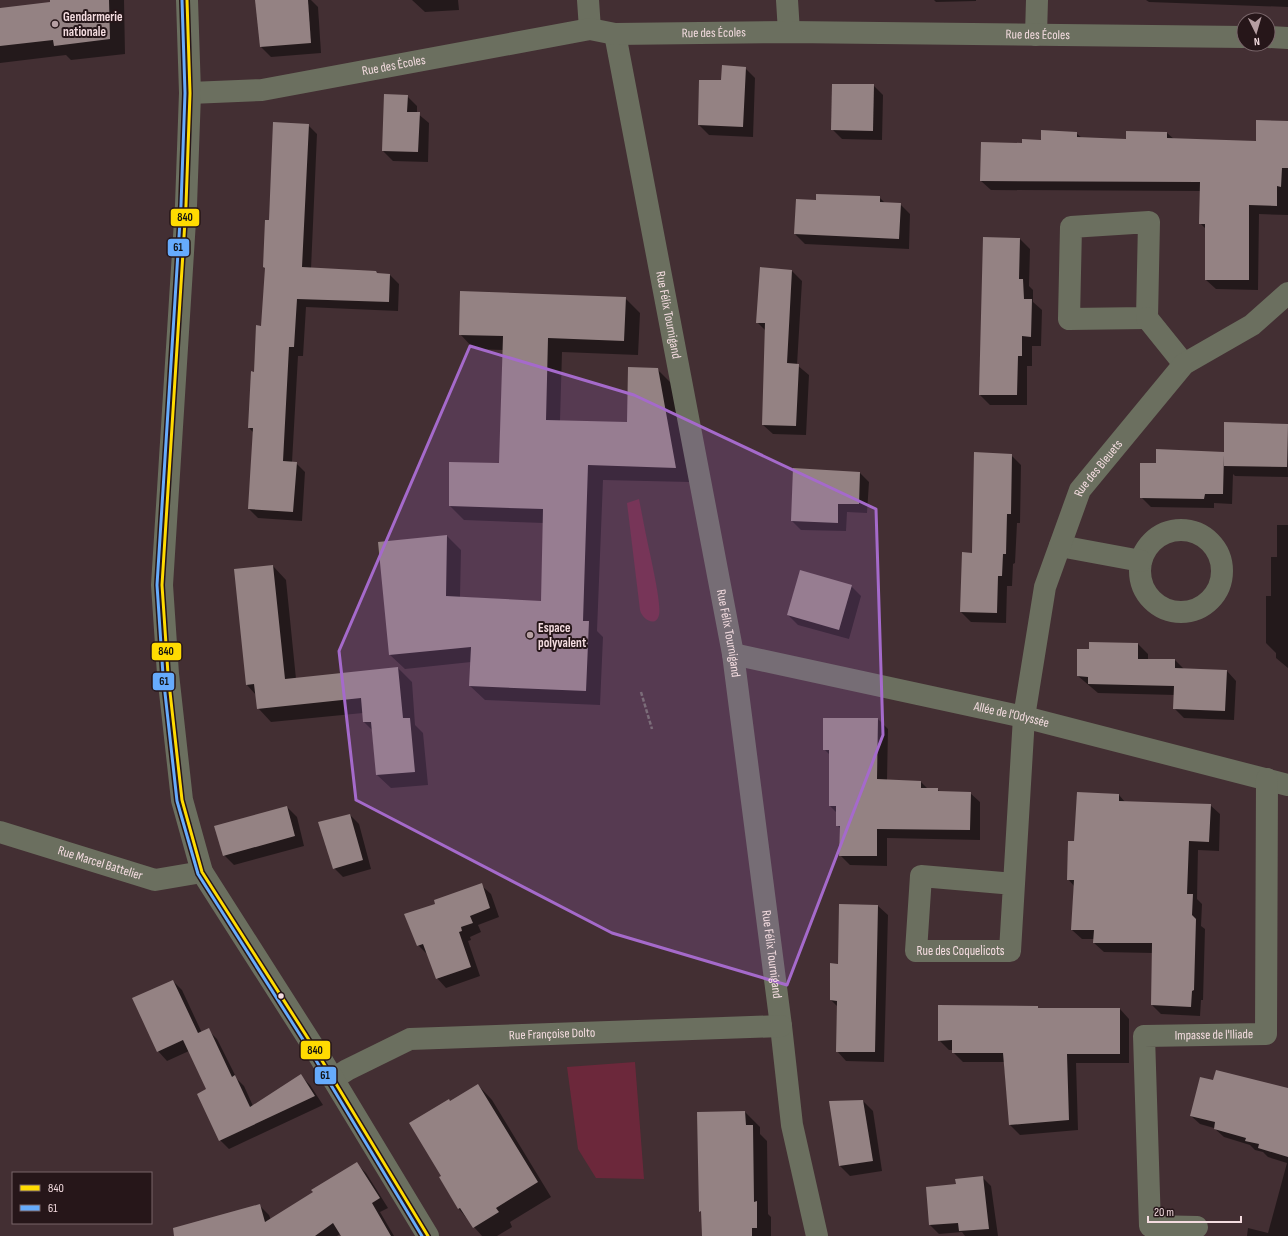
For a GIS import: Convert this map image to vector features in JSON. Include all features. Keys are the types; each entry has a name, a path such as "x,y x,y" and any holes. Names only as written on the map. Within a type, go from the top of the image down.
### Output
{"street":[{"path":"187,0 190,93 186,205 162,585 168,674 182,800 202,872 332,1079 428,1236"},
{"path":"588,0 590,29"},
{"path":"787,0 789,32"},
{"path":"1036,35 1037,0"},
{"name":"Rue des Écoles","path":"190,93 262,90 590,29 615,34 789,32 1236,37"},
{"name":"Rue Félix Tournigand","path":"615,34 733,654 781,1026 792,1125 818,1236"},
{"path":"1276,38 1288,38"},
{"path":"1147,318 1069,319 1071,227 1149,222 1147,318 1184,364"},
{"name":"Rue des Bleuets","path":"1024,716 1045,587 1080,490 1184,364 1252,325 1288,293"},
{"path":"1060,546 1141,561"},
{"name":"Allée de l'Odyssée","path":"733,654 1024,716 1267,778 1288,785"},
{"name":"Rue des Coquelicots","path":"1014,884 921,876 916,951 1010,950 1014,884 1024,716"},
{"name":"Impasse de l'Iliade","path":"1197,1227 1150,1226 1144,1036 1266,1034 1267,778"},
{"name":"Rue Marcel Battelier","path":"0,832 155,880 202,872"},
{"name":"Rue Françoise Dolto","path":"332,1079 410,1039 781,1026"}],"path":[{"path":"641,692 652,729"}],"highlighted area":[{"path":"470,346 634,395 876,509 883,735 787,985 612,933 356,800 339,651"}],"shaded area":[{"path":"639,499 658,599 659,615 655,621 652,622 643,616 640,610 627,503"},
{"path":"635,1062 644,1179 596,1178 578,1149 567,1067"}],"building":[{"name":"Gendarmerie nationale","path":"50,0 109,0 110,39 54,46 53,40 0,46 0,8 50,2"},
{"path":"255,0 308,0 311,43 260,47"},
{"path":"722,65 746,67 743,127 698,125 699,80 721,80"},
{"path":"832,84 874,84 873,131 831,130"},
{"path":"384,94 408,95 407,112 420,112 418,152 382,151"},
{"path":"1256,120 1288,121 1288,168 1282,168 1281,187 1277,186 1277,206 1249,205 1249,280 1205,280 1205,224 1199,224 1200,182 980,181 981,142 1022,143 1022,139 1041,140 1041,130 1077,132 1077,137 1126,139 1126,131 1167,132 1167,138 1256,141"},
{"path":"273,122 309,124 302,267 376,271 377,273 390,274 389,302 297,299 294,347 289,347 283,461 297,462 293,512 248,509 253,428 248,428 251,371 254,372 256,325 261,326 265,268 263,267 265,220 269,220"},
{"path":"816,194 880,196 880,202 901,203 899,239 794,234 796,199 816,200"},
{"path":"983,237 1020,238 1019,279 1023,279 1024,299 1032,299 1031,337 1022,336 1022,356 1018,356 1017,395 979,395"},
{"path":"760,267 792,270 787,363 799,364 796,426 762,425 765,323 756,323"},
{"path":"460,291 626,297 624,341 548,338 546,420 627,422 628,367 658,368 676,468 588,465 583,621 589,621 586,691 469,686 471,647 389,655 378,542 447,535 446,596 541,601 543,509 449,506 449,462 499,463 503,336 459,335"},
{"path":"1224,422 1288,424 1287,467 1224,466 1224,455 1223,494 1205,494 1204,499 1140,498 1140,463 1156,463 1156,449 1224,452"},
{"path":"974,452 1012,454 1011,514 1007,514 1006,554 1003,554 1002,576 998,576 997,613 960,612 962,552 972,553"},
{"path":"793,468 860,472 859,504 838,504 838,523 791,521"},
{"path":"273,565 285,679 398,667 403,718 410,718 415,772 376,775 371,722 363,722 361,698 257,709 254,684 246,685 234,569"},
{"path":"800,570 852,585 839,630 787,615"},
{"path":"1089,642 1138,643 1138,659 1175,659 1175,668 1227,670 1225,711 1173,709 1174,686 1088,684 1088,677 1077,676 1077,649 1089,649"},
{"path":"823,718 878,718 877,779 921,781 921,788 938,788 938,791 971,792 970,830 877,829 877,856 839,856 840,826 836,826 836,806 829,806 829,750 823,750"},
{"path":"1077,792 1119,794 1119,801 1211,804 1209,842 1189,841 1187,894 1193,894 1192,915 1196,919 1194,990 1192,991 1191,1007 1151,1005 1152,943 1093,943 1094,930 1071,930 1074,880 1067,880 1068,841 1074,841"},
{"path":"287,806 295,836 223,856 214,826"},
{"path":"350,814 363,860 333,869 318,822"},
{"path":"482,883 490,908 470,916 473,923 461,927 462,931 459,932 471,967 436,979 423,944 417,946 404,914 435,904 434,900"},
{"path":"839,904 878,905 875,1052 836,1052 837,1001 830,1000 830,963 838,964"},
{"path":"173,980 198,1033 209,1028 232,1077 235,1075 250,1107 301,1074 315,1096 219,1141 197,1094 206,1089 183,1040 157,1052 132,998"},
{"path":"938,1005 1038,1006 1038,1008 1120,1008 1120,1054 1067,1054 1069,1120 1009,1125 1003,1053 952,1053 952,1040 938,1041"},
{"path":"1216,1070 1288,1088 1288,1157 1258,1148 1259,1144 1245,1141 1246,1138 1214,1129 1215,1122 1190,1116 1200,1077 1213,1080"},
{"path":"478,1084 538,1182 496,1208 499,1212 473,1228 460,1208 458,1209 439,1177 441,1176 409,1123 449,1099 450,1101"},
{"path":"863,1100 873,1161 839,1166 829,1101"},
{"path":"745,1111 746,1125 753,1125 754,1202 757,1201 757,1228 752,1228 752,1236 702,1236 701,1211 699,1212 697,1112"},
{"path":"357,1162 380,1198 372,1203 391,1236 341,1236 333,1223 315,1236 174,1236 173,1228 260,1204 265,1222 313,1192 311,1190"},
{"path":"983,1176 989,1229 959,1231 958,1223 929,1225 926,1187 956,1184 955,1179"}],"transit line":[{"name":"61","path":"182,0 185,93 181,205 157,585 163,675 177,801 198,874 314,1057 422,1236"},
{"name":"840","path":"187,0 190,93 186,205 162,585 168,674 182,800 202,872 318,1054 428,1236"}],"place":[{"name":"Gendarmerie nationale","path":"55,24"},
{"name":"Espace polyvalent","path":"530,635"}]}
